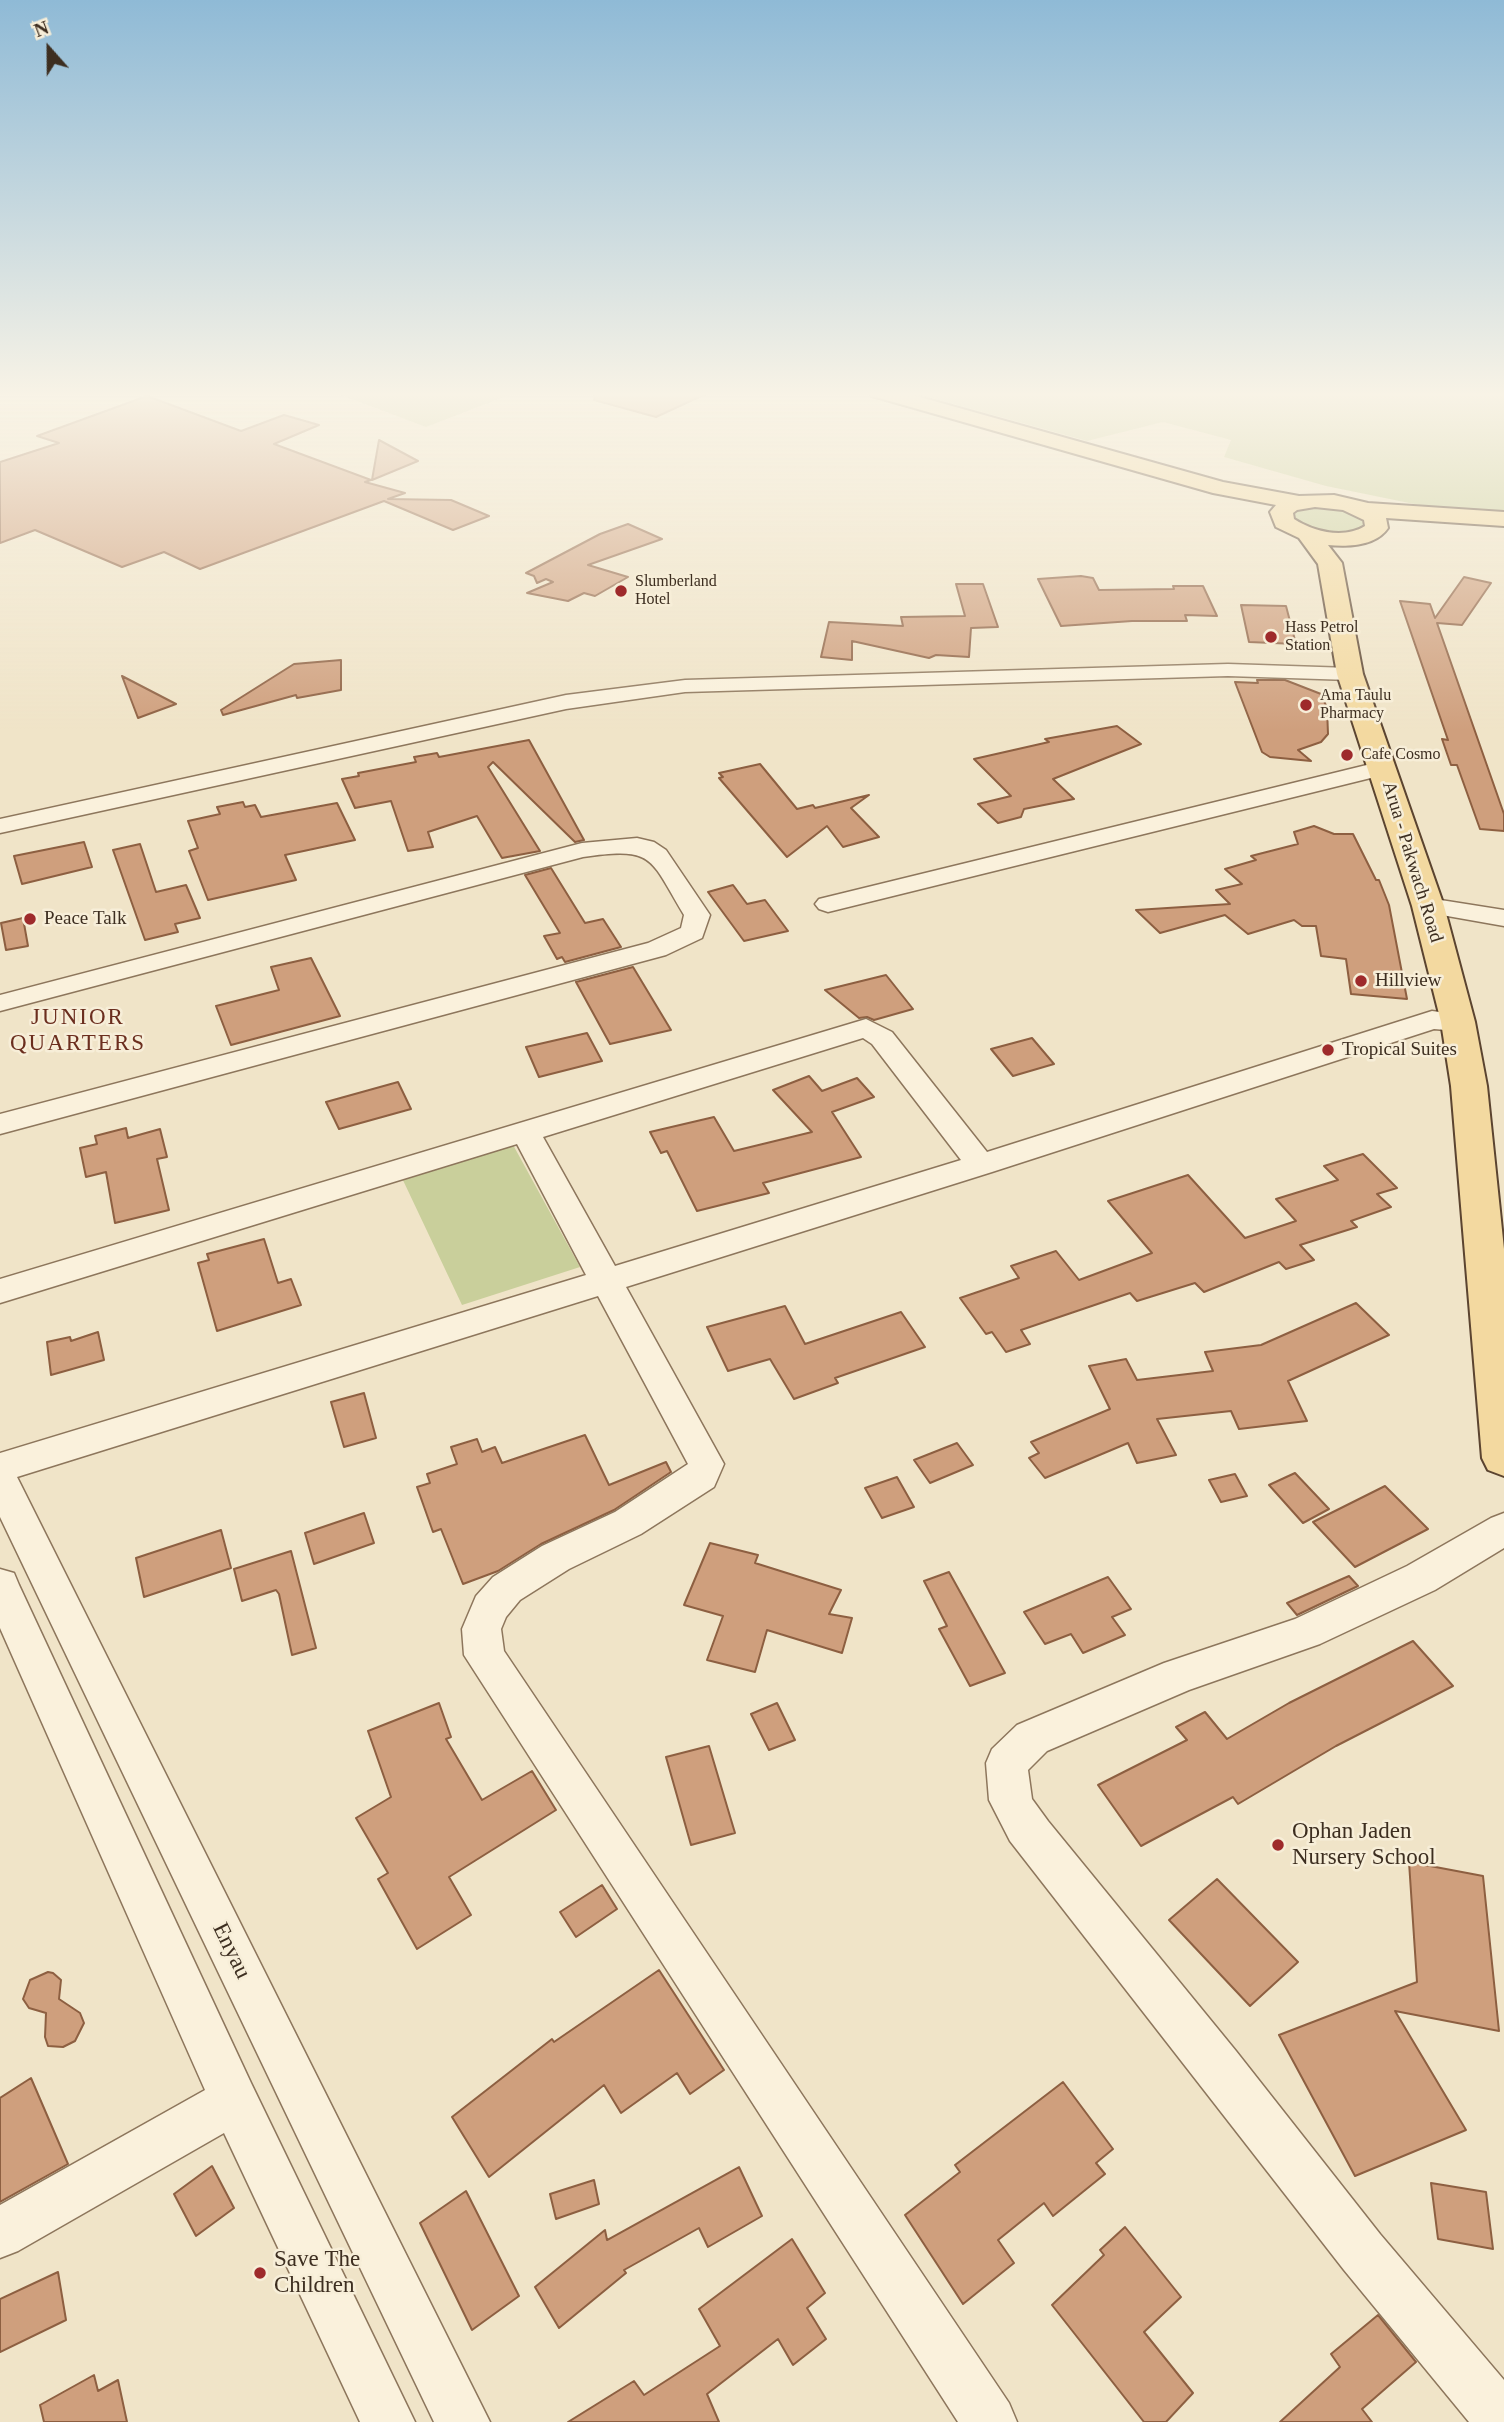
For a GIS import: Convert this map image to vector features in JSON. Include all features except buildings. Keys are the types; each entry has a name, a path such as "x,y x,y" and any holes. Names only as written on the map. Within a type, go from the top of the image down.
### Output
{"main road":[{"path":"1274,505 1289,510 1316,505"},
{"path":"1347,505 1372,517 1449,516 1504,519"},
{"path":"1289,510 1289,526 1307,534 1333,538 1358,537 1373,532 1372,517"},
{"name":"Arua - Pakwach Road","path":"1307,534 1330,562 1350,674 1428,906 1458,1023 1469,1086 1504,1458"},
{"path":"1330,562 1358,537"}],"street":[{"path":"0,826 566,702 685,686 1215,671 1350,674"},
{"path":"828,904 1383,768"},
{"path":"0,1003 582,850 617,845 656,852 697,915 693,932 657,949 0,1124"},
{"path":"1428,906 1504,918"},
{"path":"0,1468 981,1165 1432,1020 1458,1023"},
{"path":"0,1291 866,1028 882,1038 981,1165"},
{"path":"524,1132 706,1464 701,1477 628,1522 541,1565 502,1591 486,1612 479,1639 484,1655 990,2422"},
{"name":"Enyau","path":"0,1479 463,2422"},
{"path":"1504,1529 1421,1578 1306,1632 1178,1676 1032,1738 1007,1763 1006,1791 1017,1816 1041,1847 1219,2068 1362,2252 1504,2422"},
{"path":"0,1585 234,2100 388,2422"},
{"path":"0,2233 234,2100"}],"green space":[{"path":"1419,505 1504,505 1504,512"},
{"path":"1308,506 1354,510 1370,525 1349,532 1321,532 1293,518 1293,514"},
{"path":"512,1143 580,1267 462,1305 401,1176"}],"place":[{"name":"Slumberland Hotel","path":"621,591"},
{"name":"Hass Petrol Station","path":"1271,637"},
{"name":"Ama Taulu Pharmacy","path":"1306,705"},
{"name":"Cafe Cosmo","path":"1347,755"},
{"name":"Peace Talk","path":"30,919"},
{"name":"Hillview","path":"1361,981"},
{"name":"Tropical Suites","path":"1328,1050"},
{"name":"Ophan Jaden Nursery School","path":"1278,1845"},
{"name":"Save The Children","path":"260,2273"}],"district":[{"name":"JUNIOR QUARTERS","path":"78,1031"}]}
